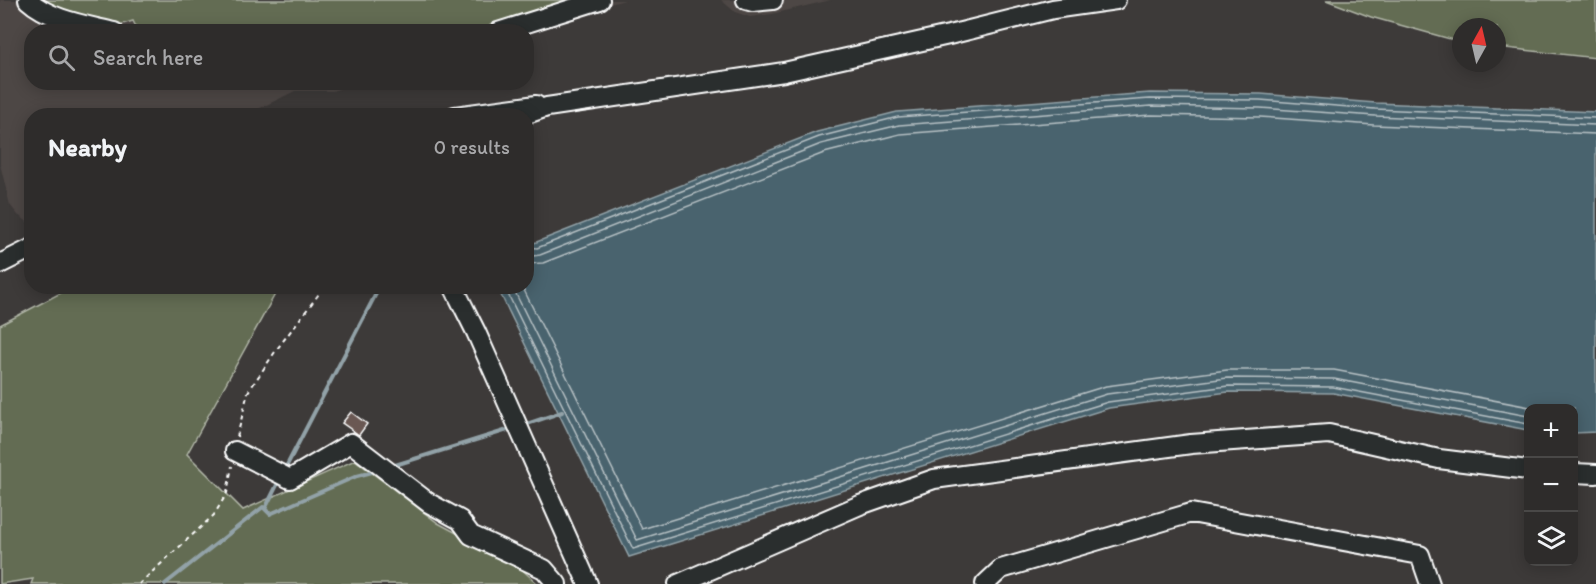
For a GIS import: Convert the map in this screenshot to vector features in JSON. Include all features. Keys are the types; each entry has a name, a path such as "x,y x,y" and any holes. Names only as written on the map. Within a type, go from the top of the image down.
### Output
{"street":[{"path":"28,0 54,15 80,24"},
{"path":"524,24 600,0"},
{"path":"746,0 753,2 773,0"},
{"path":"534,112 547,107 784,72 1053,9 1116,0"},
{"path":"515,108 784,72"},
{"path":"0,264 24,252"},
{"path":"457,294 588,584"},
{"path":"678,584 860,506 934,479 1179,446 1329,434 1439,459 1524,470"},
{"path":"235,451 290,478 351,443 429,503 460,520 471,535 544,569 557,584"},
{"path":"1578,473 1596,474"},
{"path":"985,584 1001,569 1191,513 1420,555 1430,584"}],"shaded area":[{"path":"0,0 625,0 576,13 534,29 534,24 24,24 24,90 336,90 295,91 260,108 24,108 24,219 10,205 0,164"},
{"path":"721,0 831,0 750,17 735,12"}],"green space":[{"path":"38,0 588,0 512,24 134,24 133,21 123,24 105,24 78,19"},
{"path":"1326,0 1596,0 1596,58 1506,48 1506,18 1452,18 1452,40 1371,17"},
{"path":"59,294 275,294 187,454 243,510 355,460 438,523 518,566 538,584 31,584 33,579 0,584 0,325"}],"water":[{"path":"1150,93 1261,94 1376,103 1596,112 1596,432 1578,433 1578,404 1524,404 1524,429 1333,393 1228,392 1109,408 629,557 500,294 534,294 534,243 817,132 897,112"}],"building":[{"path":"351,412 367,424 359,435 342,423"}],"waterway":[{"path":"285,469 376,294"},
{"path":"524,425 562,412"},
{"path":"392,466 514,428"},
{"path":"263,507 270,514 357,476 376,471"},
{"path":"165,584 263,507 265,509 280,479"}]}
